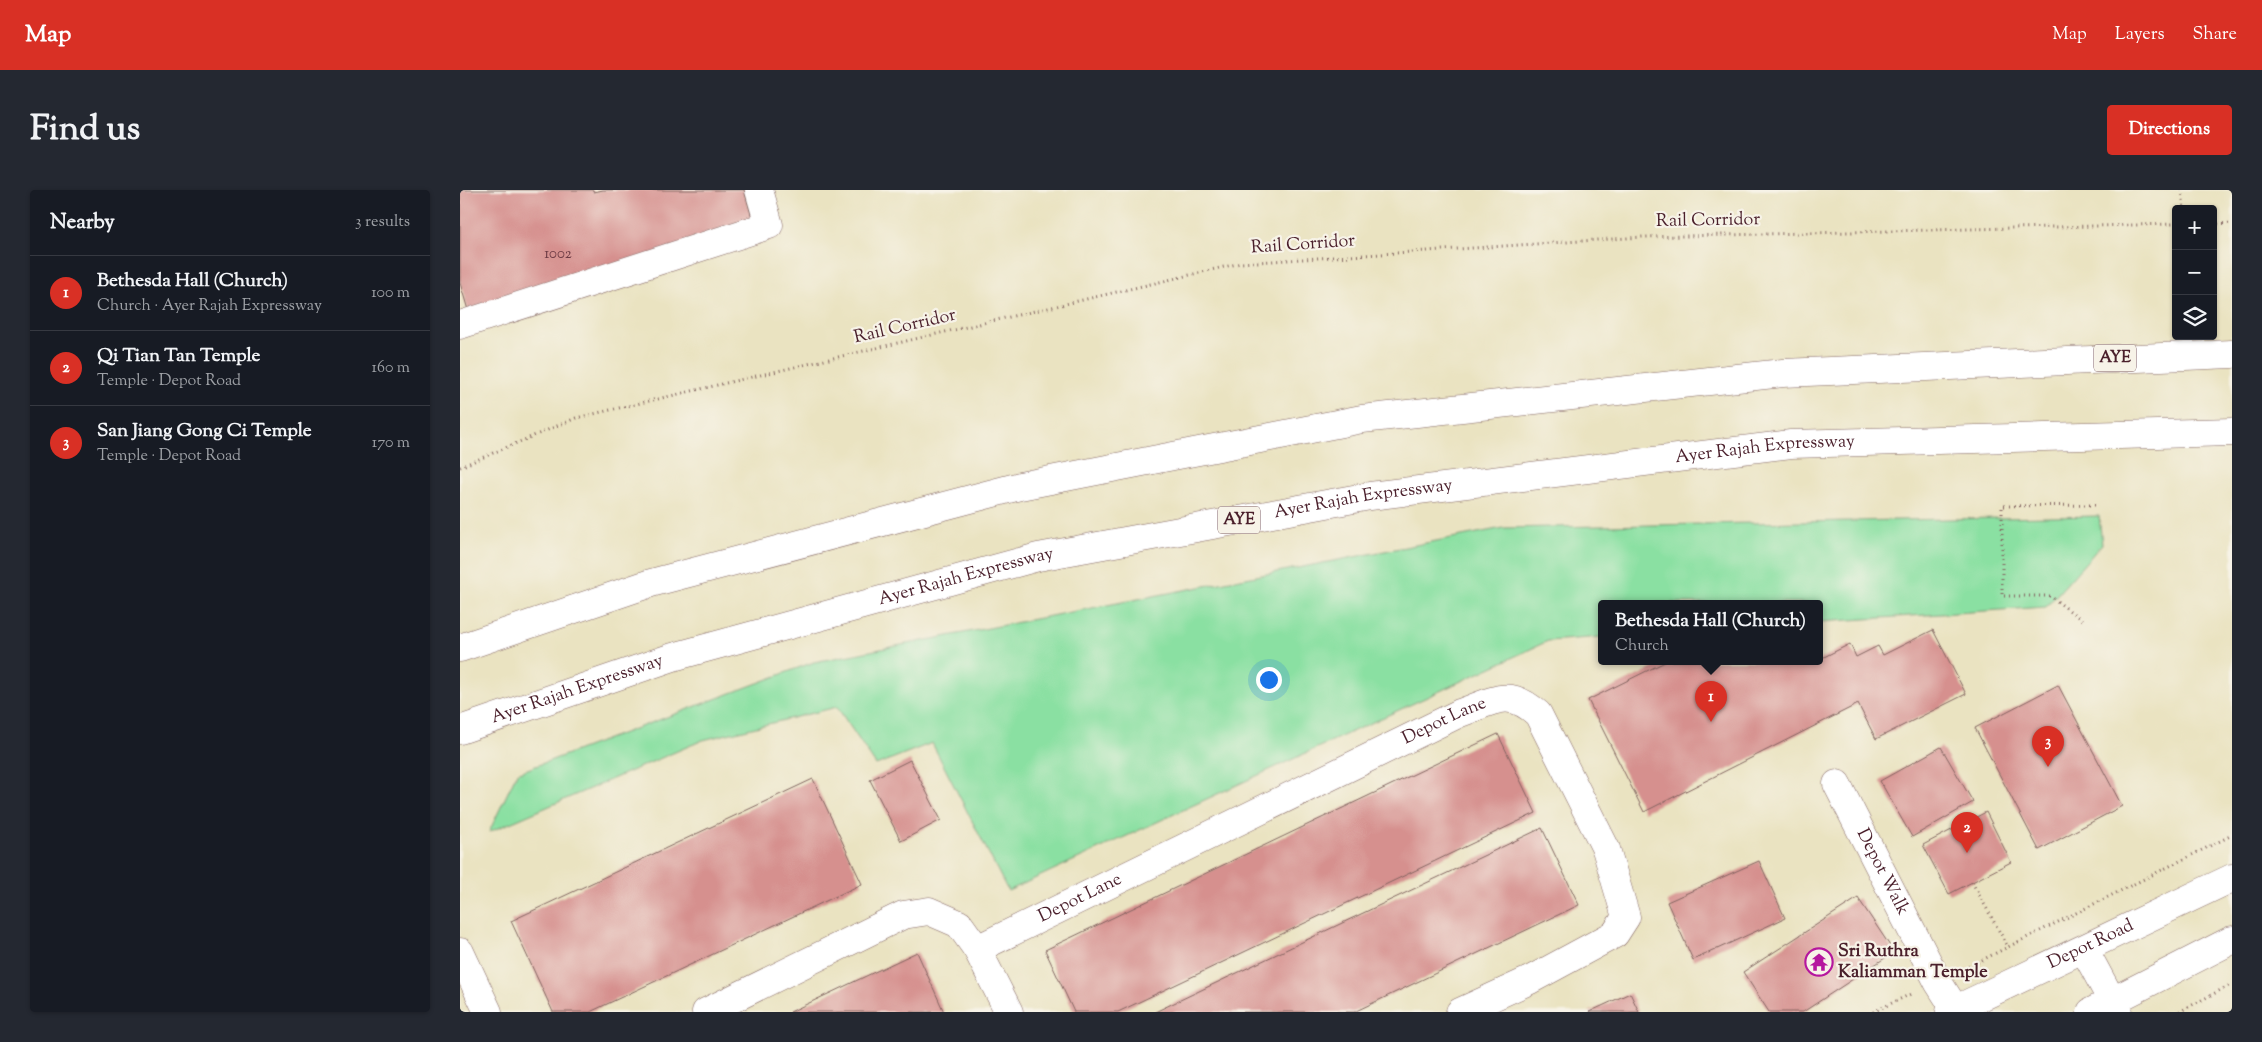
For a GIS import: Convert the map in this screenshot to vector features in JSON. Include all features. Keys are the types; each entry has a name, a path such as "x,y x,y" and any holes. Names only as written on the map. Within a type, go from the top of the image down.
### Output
{"main road":[{"path":"460,325 769,225 759,190"},
{"name":"AYE","path":"460,648 651,582 1020,486 1362,419 1784,372 2232,354"},
{"name":"Ayer Rajah Expressway","path":"460,730 673,657 1038,557 1370,496 1791,444 2232,432"},
{"name":"Depot Lane","path":"977,949 1460,712 1507,696 1525,702 1538,714 1606,849 1626,917 1615,934 1530,980 1460,1012"},
{"name":"Depot Walk","path":"1837,784 1954,1011"},
{"name":"Depot Road","path":"1954,1011 2232,878"},
{"path":"706,1012 903,915 929,911 959,924 977,949 1009,1012"},
{"path":"2084,949 2107,1009 2232,940"},
{"path":"460,952 488,1012"}],"path":[{"path":"2182,190 2184,205"},
{"path":"2217,224 2232,223"},
{"name":"Rail Corridor","path":"460,467 576,418 1241,263 1643,237 2172,224"},
{"path":"2082,620 2050,596 2002,596 2002,506 2095,505"},
{"path":"1872,1012 1938,982 2232,835"},
{"path":"1972,882 2008,947"},
{"path":"2179,1012 2232,984"}],"green space":[{"path":"2099,516 2102,544 2046,607 1823,622 1823,600 1598,600 1598,637 1548,641 1008,891 932,743 876,765 837,707 703,740 489,832 517,773 814,662 1503,528"}],"building":[{"path":"460,190 593,190 594,192 603,190 744,190 754,225 468,310 460,283"},
{"path":"1933,630 1966,694 1876,739 1858,704 1644,812 1588,700 1659,665 1823,665 1823,658 1850,644 1856,657 1878,646 1883,655"},
{"path":"2058,685 2122,806 2039,850 1975,728"},
{"path":"1498,734 1536,813 1118,1012 1074,1012 1045,950"},
{"path":"1941,747 1973,802 1912,837 1880,781"},
{"path":"910,760 941,820 901,841 870,780"},
{"path":"813,779 862,884 590,1012 553,1012 511,921"},
{"path":"1986,812 2011,862 1949,894 1923,845"},
{"path":"1542,828 1579,905 1354,1012 1155,1012"},
{"path":"1759,861 1785,918 1693,960 1667,902"},
{"name":"Sri Ruthra Kaliamman Temple","path":"1858,898 1894,952 1803,1012 1769,1012 1743,972"},
{"path":"917,952 944,1012 790,1012"},
{"path":"1630,993 1639,1012 1589,1012"}],"place":[{"name":"Bethesda Hall (Church)","path":"1711,722"},
{"name":"San Jiang Gong Ci Temple","path":"2048,767"},
{"name":"Qi Tian Tan Temple","path":"1967,853"},
{"name":"Sri Ruthra Kaliamman Temple","path":"1819,962"}]}
